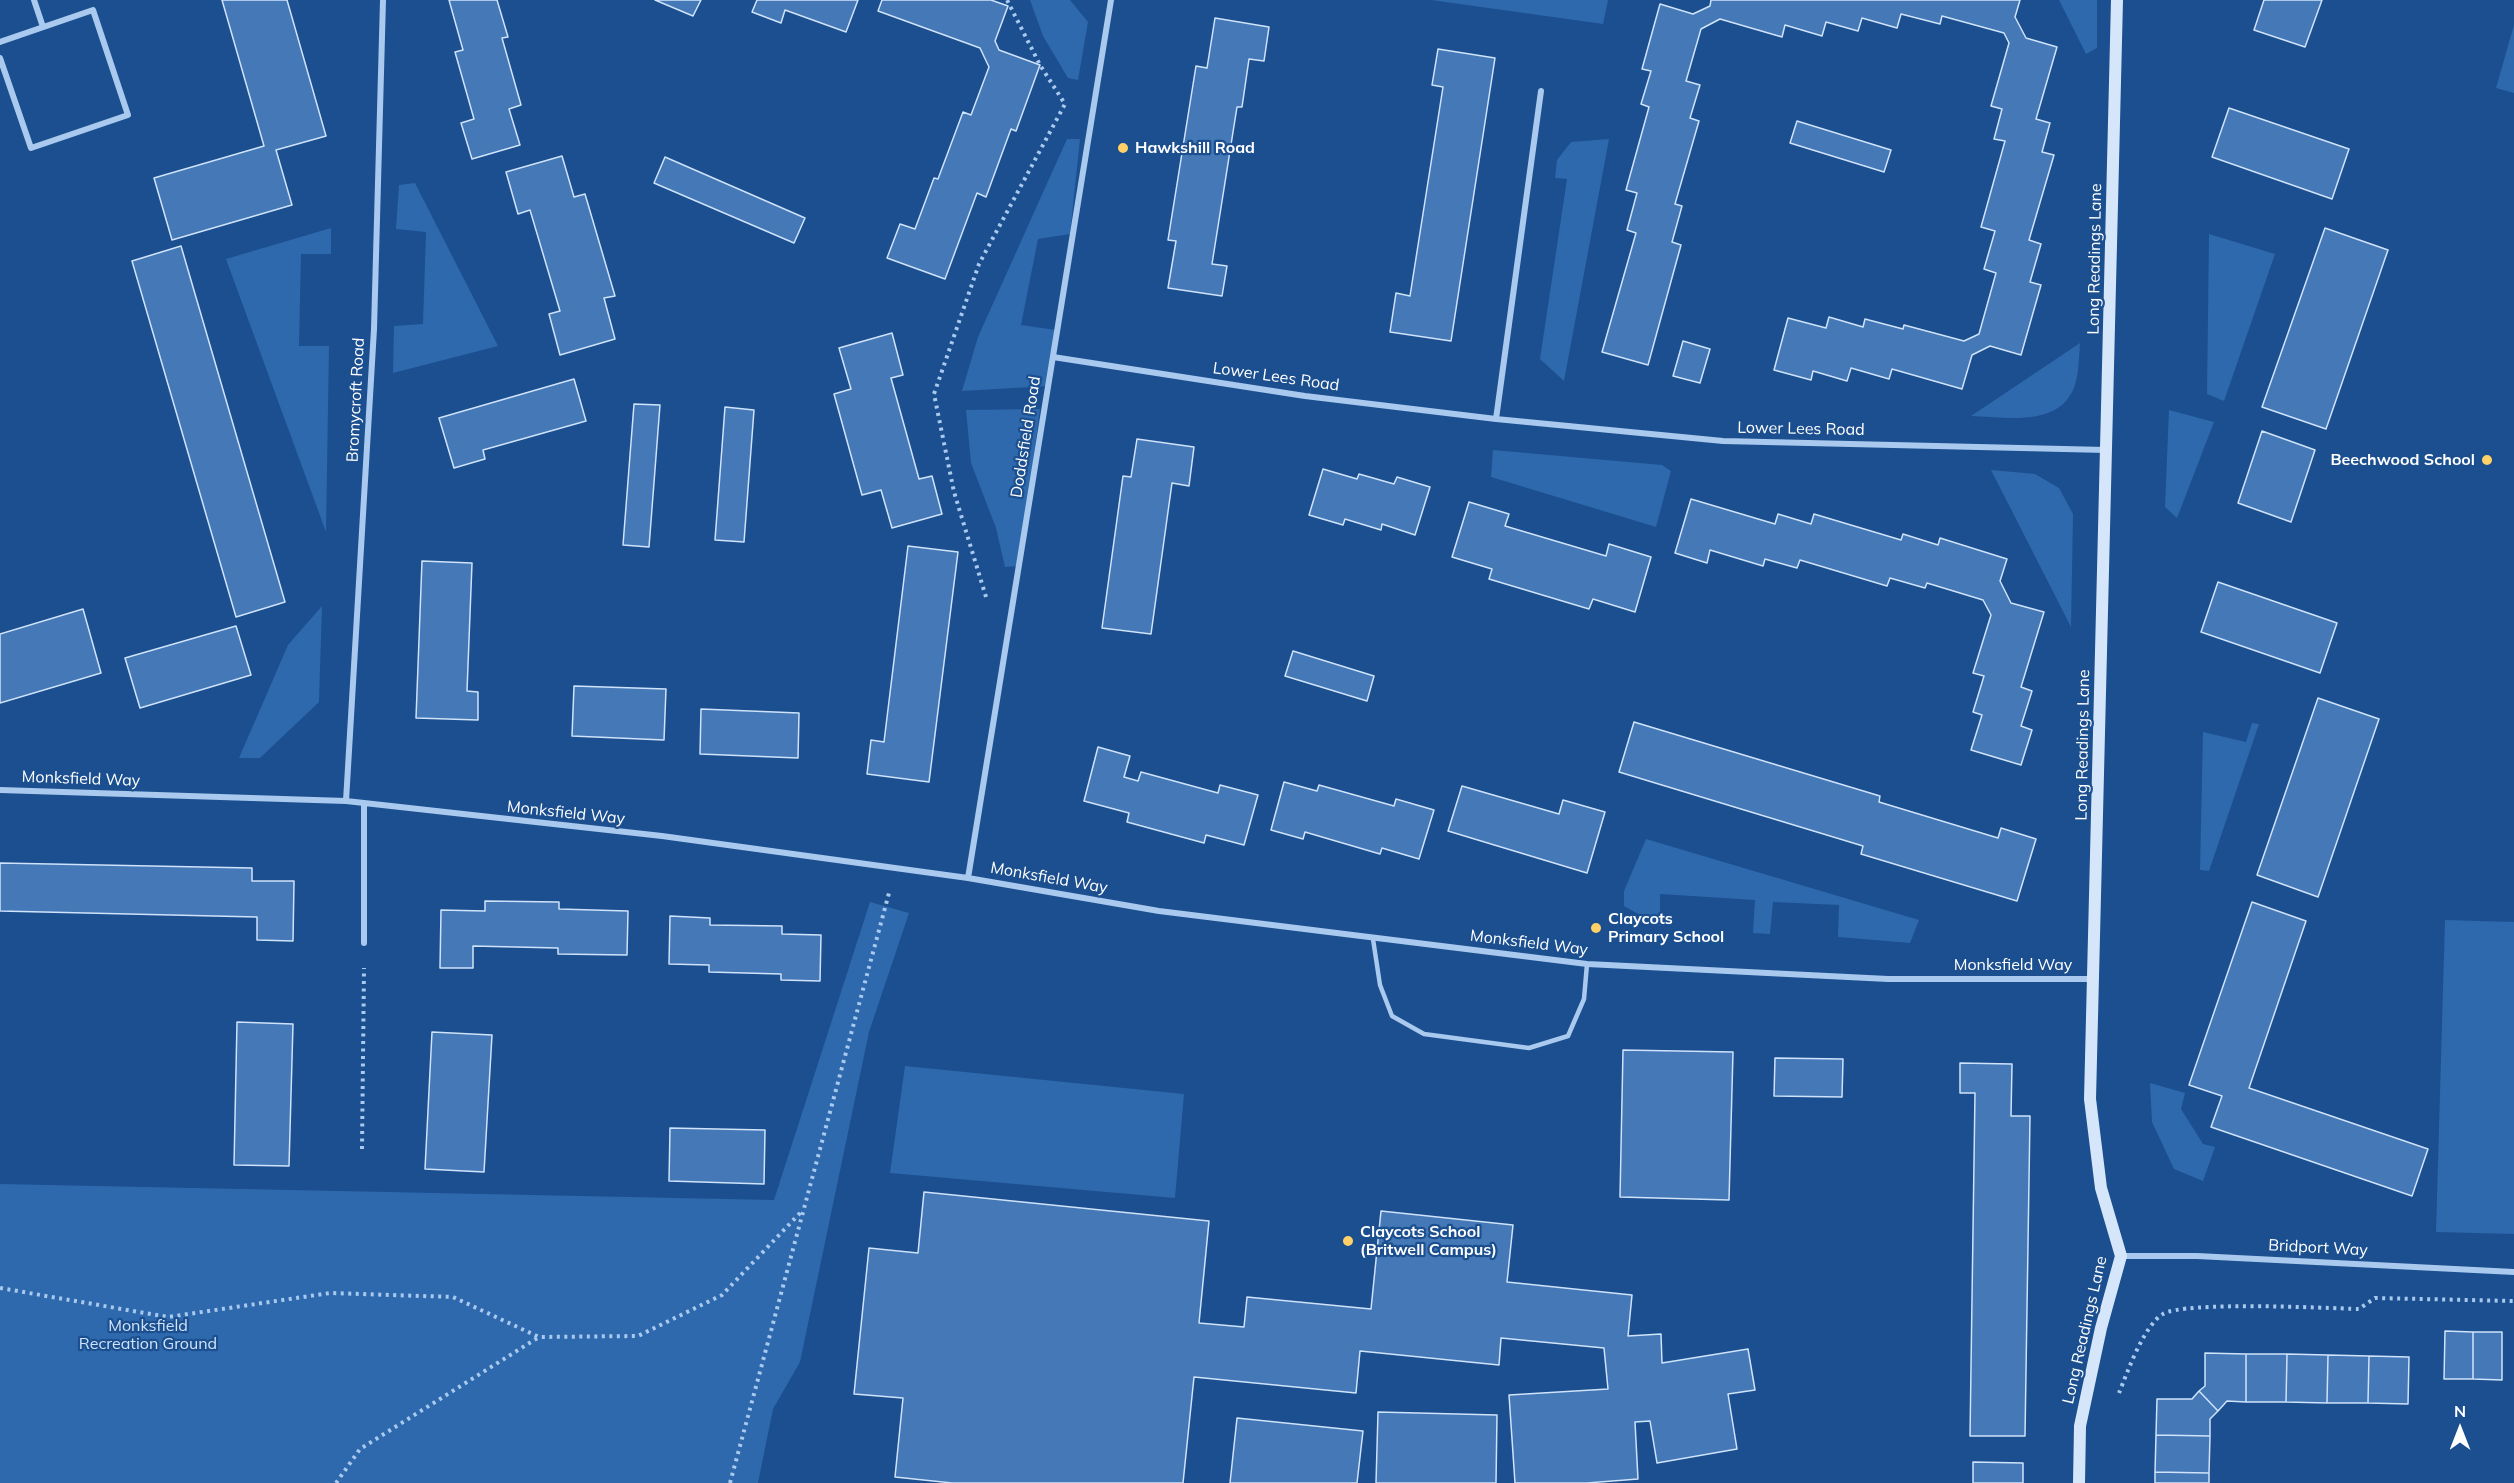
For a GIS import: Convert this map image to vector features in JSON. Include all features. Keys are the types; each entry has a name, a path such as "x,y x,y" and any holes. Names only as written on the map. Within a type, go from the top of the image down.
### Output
{"street":[{"path":"34,0 43,27"},
{"name":"Bromycroft Road","path":"346,801 374,329 383,0"},
{"name":"Doddsfield Road","path":"968,878 1111,0"},
{"name":"Long Readings Lane","path":"2079,1483 2080,1426 2101,1328 2121,1256 2101,1188 2090,1099 2117,0"},
{"path":"0,42 93,10 128,115 31,148 0,58"},
{"path":"1496,419 1541,91"},
{"name":"Lower Lees Road","path":"1053,357 1305,396 1496,419 1723,441 2107,450"},
{"name":"Monksfield Way","path":"0,790 346,801 662,836 968,878 1159,911 1587,964 1888,979 2093,979"},
{"path":"364,804 364,943"},
{"name":"Bridport Way","path":"2121,1256 2197,1256 2514,1272"}],"lane":[{"path":"1373,939 1380,985 1392,1016 1424,1034 1529,1048 1568,1036 1584,999 1587,964"}],"path":[{"path":"987,599 954,492 934,394 979,264 1065,104 1040,65 1006,0"},
{"path":"730,1483 801,1212 896,868"},
{"path":"362,1149 364,943"},
{"path":"0,1288 168,1317 330,1293 453,1297 539,1337 639,1336 722,1295 801,1212"},
{"path":"2116,1401 2140,1342 2163,1314 2194,1307 2359,1309 2375,1298 2514,1301"},
{"path":"336,1483 360,1449 539,1337"}],"green space":[{"path":"1030,0 1070,0 1088,22 1078,80 1068,78 1043,36"},
{"path":"1431,0 1608,0 1603,24"},
{"path":"2059,0 2097,0 2097,48 2086,54"},
{"path":"2514,25 2514,93 2496,88"},
{"path":"1067,139 1080,139 1070,234 1038,239 1021,325 1056,330 1048,386 962,391 978,337"},
{"path":"1609,139 1564,381 1540,359 1567,179 1555,178 1557,160 1571,142"},
{"path":"415,183 498,346 393,373 394,326 423,324 426,232 396,229 399,185"},
{"path":"331,228 331,254 301,254 299,346 329,346 326,532 226,259"},
{"path":"2209,234 2275,254 2224,401 2207,394"},
{"path":"2080,343 2075,385 2068,399 2058,408 2031,417 1971,416"},
{"path":"1040,409 1019,566 1005,567 996,528 971,463 966,410"},
{"path":"2169,410 2214,422 2177,518 2165,507"},
{"path":"1493,450 1662,465 1671,471 1656,527 1491,477"},
{"path":"1991,470 2035,474 2059,488 2073,514 2071,627"},
{"path":"322,606 319,702 260,758 239,758 288,645"},
{"path":"2252,723 2259,724 2209,871 2200,870 2203,732 2246,742"},
{"path":"1646,839 1919,920 1910,943 1838,937 1839,905 1773,902 1770,934 1753,933 1755,900 1660,894 1660,926 1624,906 1624,891"},
{"name":"Monksfield Recreation Ground","path":"870,902 909,913 869,1032 800,1362 773,1409 758,1483 0,1483 0,1184 774,1200"},
{"path":"2445,920 2514,922 2514,1234 2436,1232"},
{"path":"905,1066 1184,1094 1175,1198 890,1173"},
{"path":"2150,1083 2185,1093 2181,1109 2203,1144 2215,1147 2203,1181 2174,1169 2152,1122"}],"building":[{"path":"222,0 287,0 326,136 276,150 292,205 172,240 154,178 264,146"},
{"path":"449,0 497,0 508,37 502,38 521,105 509,109 520,145 472,159 461,123 474,119 455,52 463,50"},
{"path":"655,0 701,0 693,16"},
{"path":"757,0 858,0 846,32 785,10 781,23 752,12"},
{"path":"882,0 991,0 1008,6 995,41 999,50 1040,65 1016,131 1011,129 986,197 977,193 945,279 887,258 900,224 915,229 934,178 938,179 963,112 971,115 989,67 980,48 878,11"},
{"path":"1711,0 2020,0 2015,17 2026,38 2057,47 2036,119 2050,123 2042,152 2054,155 2029,240 2041,244 2030,282 2041,285 2021,355 1990,346 1972,355 1962,389 1892,369 1889,379 1851,368 1847,381 1813,371 1811,380 1774,370 1788,318 1826,328 1829,317 1863,327 1865,319 1903,329 1904,325 1964,341 1979,334 1996,273 1984,269 1995,231 1981,227 2005,141 1994,139 2002,109 1991,106 2009,43 2004,33 1942,16 1940,24 1901,14 1897,28 1862,18 1858,31 1826,22 1822,36 1785,25 1782,37 1720,19 1701,29 1686,81 1700,85 1690,118 1699,121 1675,204 1682,206 1672,242 1681,245 1648,365 1602,352 1636,233 1627,230 1637,193 1626,190 1649,107 1641,104 1651,71 1642,69 1660,4 1693,14 1710,6"},
{"path":"2264,0 2322,0 2305,47 2254,30"},
{"path":"1215,18 1269,27 1264,61 1249,59 1242,107 1237,107 1212,264 1227,266 1222,296 1168,288 1176,241 1168,240 1196,66 1207,68"},
{"path":"1438,49 1495,58 1451,341 1390,332 1396,293 1410,296 1443,87 1432,85"},
{"path":"2229,108 2349,149 2332,199 2212,157"},
{"path":"1797,121 1891,150 1884,172 1790,143"},
{"path":"562,156 574,197 585,194 615,296 604,298 615,339 560,355 549,314 560,311 530,210 518,214 506,172"},
{"path":"665,157 805,218 794,243 654,183"},
{"path":"2325,228 2388,250 2326,429 2262,407"},
{"path":"181,246 285,602 236,617 132,261"},
{"path":"892,333 903,375 891,378 919,479 932,476 942,514 892,528 881,490 862,495 834,394 851,389 839,348"},
{"path":"1683,341 1710,349 1700,383 1673,376"},
{"path":"574,379 586,421 483,450 485,459 454,468 439,418"},
{"path":"634,404 660,405 649,547 623,545"},
{"path":"725,407 754,410 744,542 715,540"},
{"path":"2262,431 2315,450 2291,522 2238,503"},
{"path":"1137,439 1194,447 1189,486 1172,483 1151,634 1102,628 1123,476 1131,477"},
{"path":"1323,469 1357,479 1359,474 1394,484 1397,477 1430,487 1415,535 1382,524 1381,530 1345,519 1343,525 1309,515"},
{"path":"1691,499 1775,524 1778,514 1811,524 1814,514 1901,540 1903,534 1938,545 1940,538 2007,559 2000,581 2011,603 2044,612 2021,687 2032,691 2021,726 2032,730 2021,765 1971,750 1982,715 1973,712 1984,676 1973,673 1991,615 1983,600 1927,583 1925,588 1890,578 1887,586 1800,560 1797,568 1765,559 1763,566 1710,550 1707,563 1675,553"},
{"path":"1469,502 1509,514 1505,526 1606,556 1609,544 1651,557 1635,612 1593,599 1589,609 1489,579 1492,569 1452,557"},
{"path":"908,546 958,552 929,782 867,774 871,740 884,742"},
{"path":"422,561 472,563 467,691 478,692 478,720 416,718"},
{"path":"2218,582 2337,623 2320,673 2201,632"},
{"path":"83,609 101,673 0,703 0,634"},
{"path":"236,626 251,675 140,708 125,658"},
{"path":"1293,651 1374,676 1367,701 1285,676"},
{"path":"574,686 666,689 664,740 572,736"},
{"path":"2318,698 2379,719 2318,897 2257,875"},
{"path":"701,709 799,713 798,758 700,754"},
{"path":"1634,722 1880,796 1879,802 1998,838 2001,828 2036,839 2017,901 1861,854 1863,846 1619,772"},
{"path":"1098,747 1130,756 1124,777 1138,781 1141,772 1218,793 1220,785 1258,795 1244,845 1206,835 1204,843 1127,822 1129,813 1084,801"},
{"path":"1284,782 1317,791 1319,785 1394,806 1396,799 1434,810 1419,859 1382,848 1380,854 1305,832 1303,839 1271,830"},
{"path":"1462,786 1559,814 1563,800 1605,812 1587,873 1448,831"},
{"path":"0,863 252,868 252,881 294,881 293,941 257,940 257,917 0,911"},
{"path":"485,901 559,902 559,909 628,911 627,955 558,954 558,948 473,946 473,968 440,968 441,910 485,911"},
{"path":"2252,902 2306,921 2249,1088 2428,1149 2412,1196 2211,1127 2222,1096 2189,1085"},
{"path":"670,916 710,918 710,925 782,926 782,934 821,935 820,981 781,980 781,974 709,972 709,965 669,964"},
{"path":"237,1022 293,1024 289,1166 234,1165"},
{"path":"432,1032 492,1035 484,1172 425,1169"},
{"path":"1623,1050 1733,1052 1729,1200 1620,1197"},
{"path":"1775,1058 1843,1059 1842,1097 1774,1096"},
{"path":"1960,1063 2012,1064 2011,1116 2030,1116 2025,1436 1970,1436 1975,1093 1960,1093"},
{"path":"670,1128 765,1130 764,1184 669,1181"},
{"path":"924,1192 1209,1221 1199,1323 1244,1327 1247,1297 1371,1309 1381,1211 1513,1225 1507,1282 1632,1295 1628,1336 1661,1334 1662,1363 1748,1349 1755,1390 1728,1394 1737,1449 1657,1463 1650,1421 1635,1422 1638,1479 1587,1483 1515,1483 1509,1395 1608,1389 1604,1348 1501,1338 1499,1365 1360,1351 1356,1393 1194,1377 1183,1483 952,1483 895,1477 903,1398 854,1394 869,1248 918,1253"},
{"path":"2445,1331 2473,1332 2473,1379 2444,1379"},
{"path":"2473,1332 2502,1332 2502,1380 2473,1379"},
{"path":"2205,1353 2246,1354 2246,1402 2227,1401 2218,1411 2199,1391 2205,1386"},
{"path":"2246,1354 2287,1354 2286,1402 2246,1402"},
{"path":"2287,1354 2328,1355 2327,1403 2286,1402"},
{"path":"2328,1355 2369,1356 2368,1403 2327,1403"},
{"path":"2369,1356 2409,1357 2408,1404 2368,1403"},
{"path":"2199,1391 2218,1411 2210,1419 2210,1436 2156,1435 2157,1399 2192,1399"},
{"path":"1378,1412 1497,1415 1496,1483 1376,1483"},
{"path":"1237,1418 1363,1431 1357,1483 1230,1483"},
{"path":"2156,1435 2210,1436 2209,1473 2155,1472"},
{"path":"1973,1462 2023,1463 2023,1483 1973,1483"},
{"path":"2155,1472 2209,1473 2209,1483 2155,1483"}],"place":[{"name":"Hawkshill Road","path":"1123,148"},
{"name":"Beechwood School","path":"2487,460"},
{"name":"Claycots Primary School","path":"1596,928"},
{"name":"Claycots School (Britwell Campus)","path":"1348,1241"}]}
